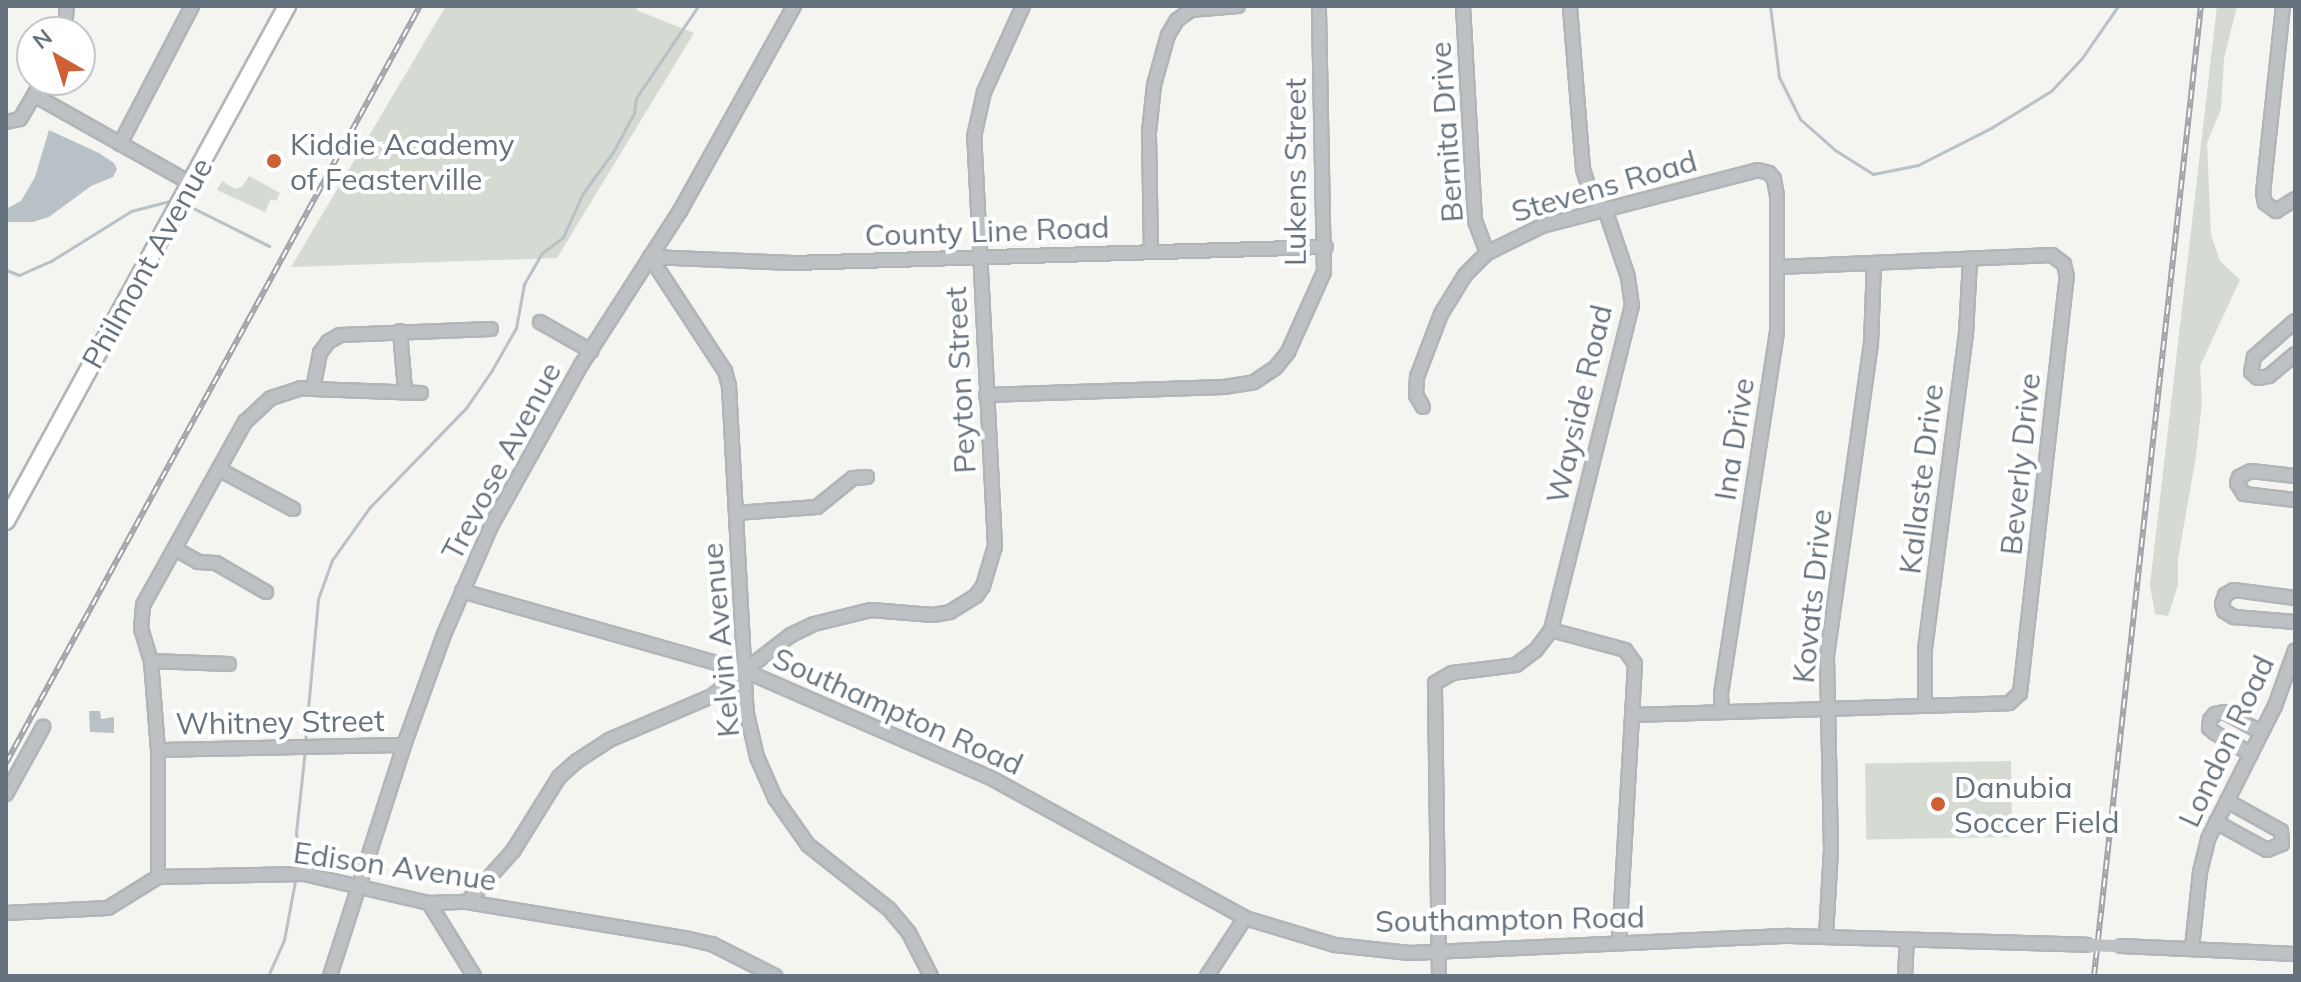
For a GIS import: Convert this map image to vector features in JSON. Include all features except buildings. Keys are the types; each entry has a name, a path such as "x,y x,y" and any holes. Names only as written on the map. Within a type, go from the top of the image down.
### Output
{"main road":[{"name":"Philmont Avenue","path":"6,521 287,6"}],"street":[{"path":"120,144 192,6"},
{"name":"Trevose Avenue","path":"330,976 404,745 462,591 514,479 650,257 794,6"},
{"name":"Peyton Street","path":"745,671 791,635 831,618 871,610 933,615 961,606 983,586 995,546 974,146 976,119 984,92 1023,6"},
{"path":"1151,251 1149,132 1154,85 1168,35 1177,20 1191,10 1238,6"},
{"name":"Lukens Street","path":"986,395 1224,387 1254,382 1276,367 1288,352 1324,272 1326,247 1319,6"},
{"name":"Bernita Drive","path":"1463,6 1475,221 1487,253"},
{"name":"Wayside Road","path":"1551,630 1632,306 1628,277 1605,209 1591,195 1583,169 1570,6"},
{"path":"2283,6 2263,193 2265,203 2276,211 2295,199"},
{"path":"6,122 20,119 33,96"},
{"path":"36,96 190,183"},
{"name":"Stevens Road","path":"1423,407 1416,395 1417,377 1441,314 1465,275 1487,253 1542,226 1758,170 1770,174"},
{"name":"Ina Drive","path":"1722,711 1721,695 1777,332 1777,196 1770,174"},
{"name":"County Line Road","path":"650,257 793,263 1326,247"},
{"name":"Beverly Drive","path":"1633,715 2009,703 2020,693 2066,270 2061,260 2052,255 1970,259"},
{"name":"Kelvin Avenue","path":"650,257 725,371 747,714 757,757 775,798 808,845 889,909 909,933 931,976"},
{"path":"1779,267 1970,259"},
{"name":"Kallaste Drive","path":"1925,705 1925,649 1966,334 1970,259"},
{"name":"Kovats Drive","path":"1826,936 1831,849 1827,656 1871,344 1874,264"},
{"path":"2295,321 2254,357 2251,372 2258,378 2269,376 2295,354"},
{"path":"540,322 591,351"},
{"path":"313,389 317,360 333,338 348,332 491,329"},
{"path":"400,331 405,390"},
{"path":"6,913 108,908 158,877 158,750 151,661 141,629 143,605 245,422 262,405 281,394 313,389 405,390 421,393"},
{"path":"220,470 293,509"},
{"path":"2295,476 2251,471 2239,477 2237,483 2244,494 2295,500"},
{"path":"736,513 817,507 853,478 867,477"},
{"path":"175,549 198,562 216,563 266,592"},
{"path":"2295,598 2234,590 2225,595 2222,604 2226,613 2234,617 2295,622"},
{"name":"Southampton Road","path":"462,591 745,671 989,777 1245,918 1335,945 1410,953 1826,936 2295,954"},
{"path":"1439,976 1435,683 1442,677 1516,665 1536,650 1551,630 1629,653 1635,664 1619,943"},
{"name":"London Road","path":"2192,948 2200,872 2216,822 2284,685 2295,650"},
{"path":"151,661 229,664"},
{"path":"467,902 513,851 559,777 577,761 609,740 712,696 745,671"},
{"path":"2251,754 2211,731 2210,720 2215,714 2224,712 2261,732"},
{"path":"6,794 43,727"},
{"name":"Whitney Street","path":"158,750 404,745"},
{"path":"2216,822 2267,850 2282,844 2281,831 2227,801"},
{"name":"Edison Avenue","path":"158,877 298,874 429,903 467,902 712,944 775,976"},
{"path":"429,903 474,976"},
{"path":"1207,976 1245,918"},
{"path":"1905,976 1907,940"}],"shaded area":[{"path":"446,6 638,6 636,10 694,33 557,258 291,267"},
{"path":"2217,6 2237,6 2224,58 2221,109 2207,143 2211,235 2220,261 2240,280 2200,366 2202,402 2196,456 2178,559 2178,585 2168,616 2155,614 2150,585"},
{"path":"49,130 99,153 114,163 117,169 113,177 91,186 49,217 33,222 6,222 6,209 21,201 35,177"},
{"path":"249,176 280,193 276,201 271,199 265,212 217,190 222,181 235,189 242,187"},
{"path":"89,711 100,711 101,719 114,717 114,733 90,732"},
{"name":"Danubia Soccer Field","path":"2011,761 2012,837 1866,840 1865,764"}],"waterway":[{"path":"305,742 318,599 332,560 370,507 466,408 492,370 516,328 524,284 542,253 563,237 583,193 613,152 634,113 636,98 698,6"},
{"path":"1770,6 1779,77 1800,119 1835,150 1873,174 1918,165 1991,128 2051,91 2082,58 2118,6"},
{"path":"6,270 19,275 51,261 131,211 170,201"},
{"path":"187,205 269,246"},
{"path":"298,869 296,833 305,749"},
{"path":"268,976 284,940 296,876"}],"railway":[{"path":"6,763 420,6"},
{"path":"2094,976 2201,6"}],"place":[{"name":"Kiddie Academy of Feasterville","path":"274,161"},
{"name":"Danubia Soccer Field","path":"1938,804"}]}
